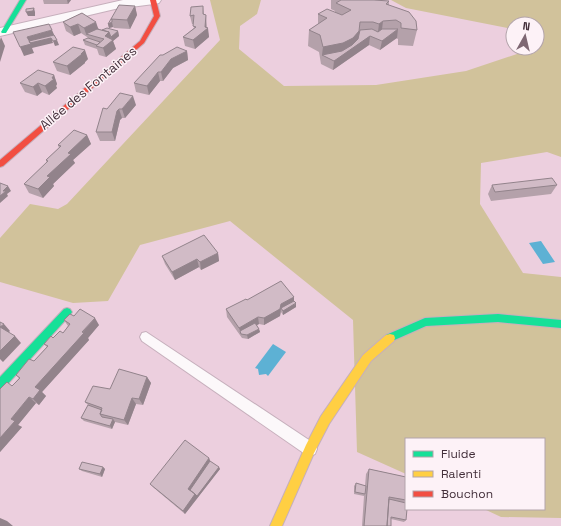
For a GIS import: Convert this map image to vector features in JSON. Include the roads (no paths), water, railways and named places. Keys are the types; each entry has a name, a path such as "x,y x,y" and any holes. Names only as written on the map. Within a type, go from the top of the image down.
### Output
{"street":[{"path":"2,32 23,0"},
{"path":"2,32 115,5 154,0"},
{"name":"Allée des Fontaines","path":"0,164 142,42 157,16 154,0"},
{"path":"0,383 67,312"},
{"path":"276,526 310,449 325,420 367,358 389,338 425,322 498,318 561,324"}],"lane":[{"path":"146,337 310,449"}],"water":[{"path":"541,241 555,262 543,264 529,243"},
{"path":"273,344 286,352 268,376 266,374 259,375 258,369 255,368"}]}
